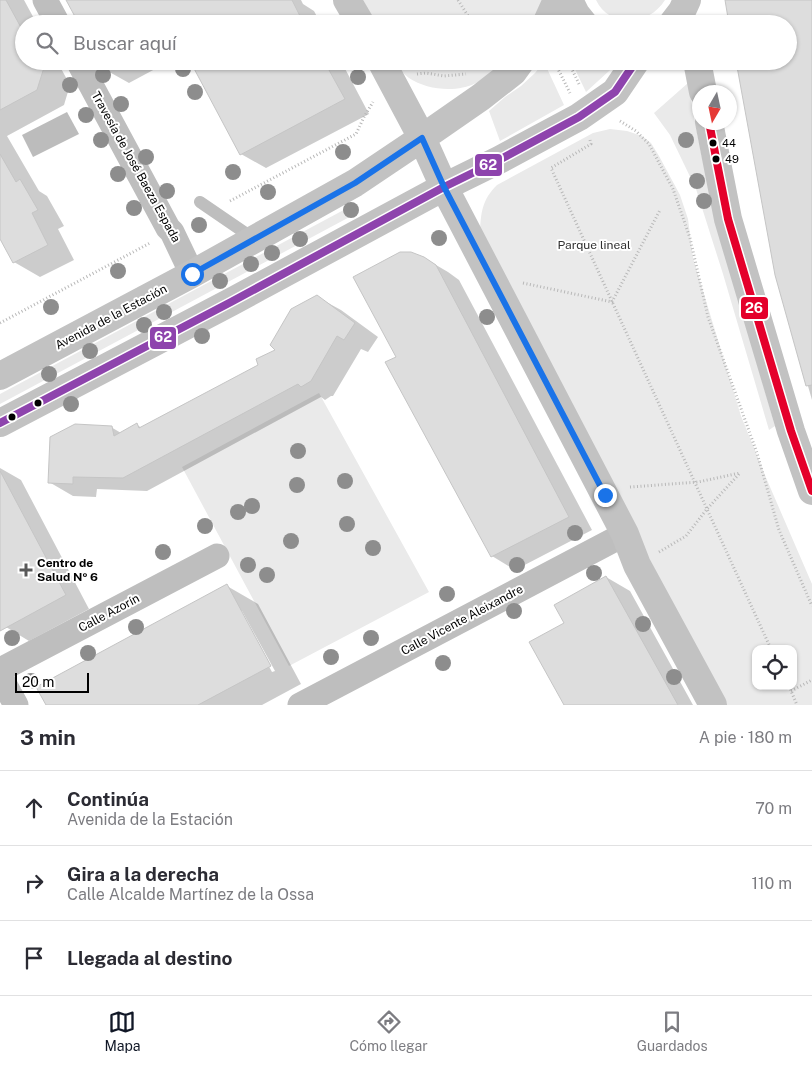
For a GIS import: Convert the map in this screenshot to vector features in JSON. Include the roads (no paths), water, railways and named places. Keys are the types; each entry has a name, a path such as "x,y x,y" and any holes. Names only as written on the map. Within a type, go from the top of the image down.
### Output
{"main road":[{"path":"347,0 355,15"},
{"path":"550,15 557,0"},
{"path":"569,0 577,15"},
{"name":"Avenida de la Estación","path":"0,376 192,274 355,183 494,87 514,70"},
{"path":"0,423 231,302 444,187 545,136 616,92 630,70"},
{"path":"699,70 702,85"},
{"path":"388,73 422,138 444,187 625,534 637,565 713,705"},
{"path":"711,130 728,219 791,431 812,491"}],"street":[{"path":"45,0 53,15"},
{"name":"Travesía de José Baeza Espada","path":"83,70 168,228 172,232 192,274"},
{"name":"Calle Vicente Aleixandre","path":"300,705 625,534"},
{"name":"Calle Azorín","path":"0,670 217,556"},
{"path":"0,676 16,705"}],"lane":[{"path":"200,202 254,239"}],"place":[{"name":"44","path":"713,143"},
{"name":"49","path":"716,159"},
{"name":"Centro de Salud Nº 6","path":"26,570"}],"park label":[{"name":"Parque lineal","path":"594,245"}]}
